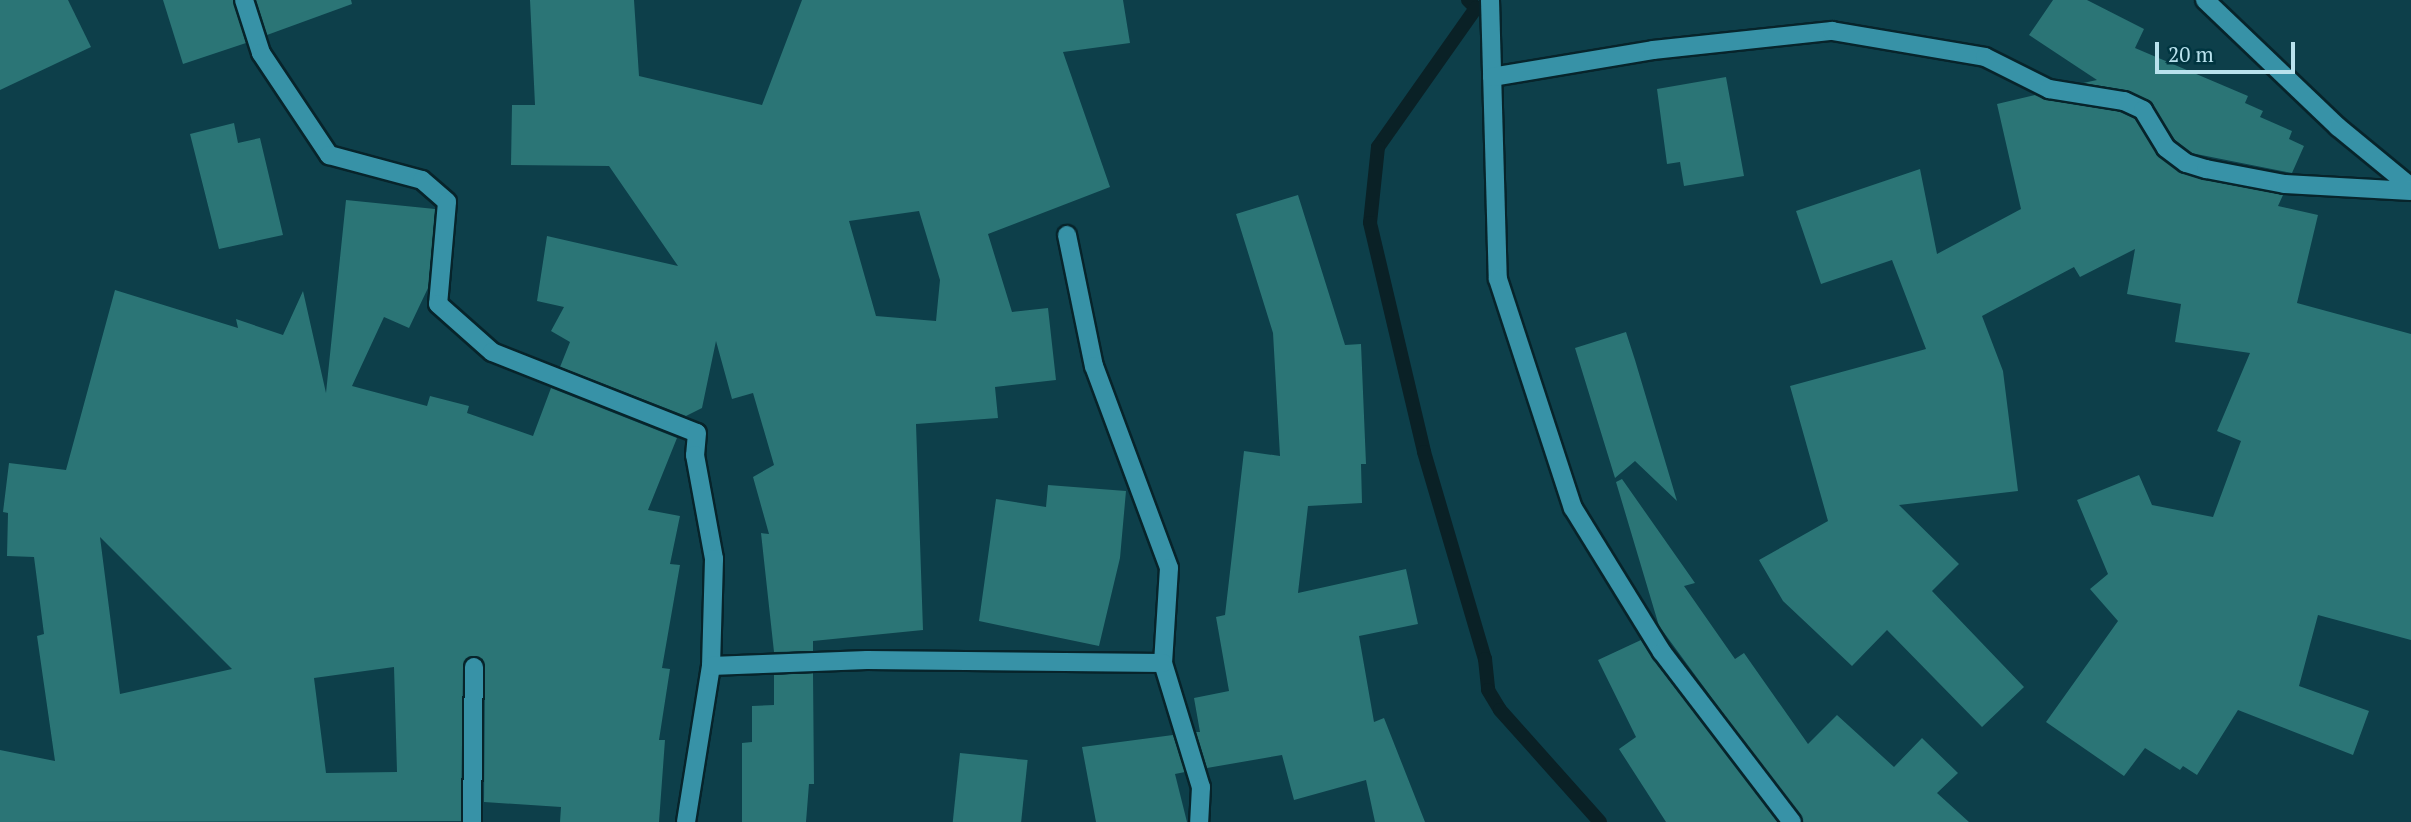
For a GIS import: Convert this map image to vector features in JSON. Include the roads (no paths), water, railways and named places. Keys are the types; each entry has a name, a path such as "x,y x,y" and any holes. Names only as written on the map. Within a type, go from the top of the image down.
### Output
{"street":[{"path":"244,0 261,53 329,155 422,180 447,202 438,304 492,352 697,433 695,454 714,559 711,666 686,822"},
{"path":"1490,0 1498,279 1573,508 1662,652 1792,822"},
{"path":"2205,0 2338,127 2411,189"},
{"path":"1492,77 1653,50 1832,32 1985,57 2049,89 2124,101 2143,110 2166,148 2186,163 2206,169 2285,184 2411,189"},
{"path":"1067,235 1094,366 1169,568 1163,663 1201,787 1199,822"},
{"path":"711,666 867,660 1163,663"},
{"path":"472,822 474,667"}],"waterway":[{"path":"1468,0 1476,8 1378,147 1370,223 1424,452 1485,659 1488,690 1500,710 1600,822"}]}
